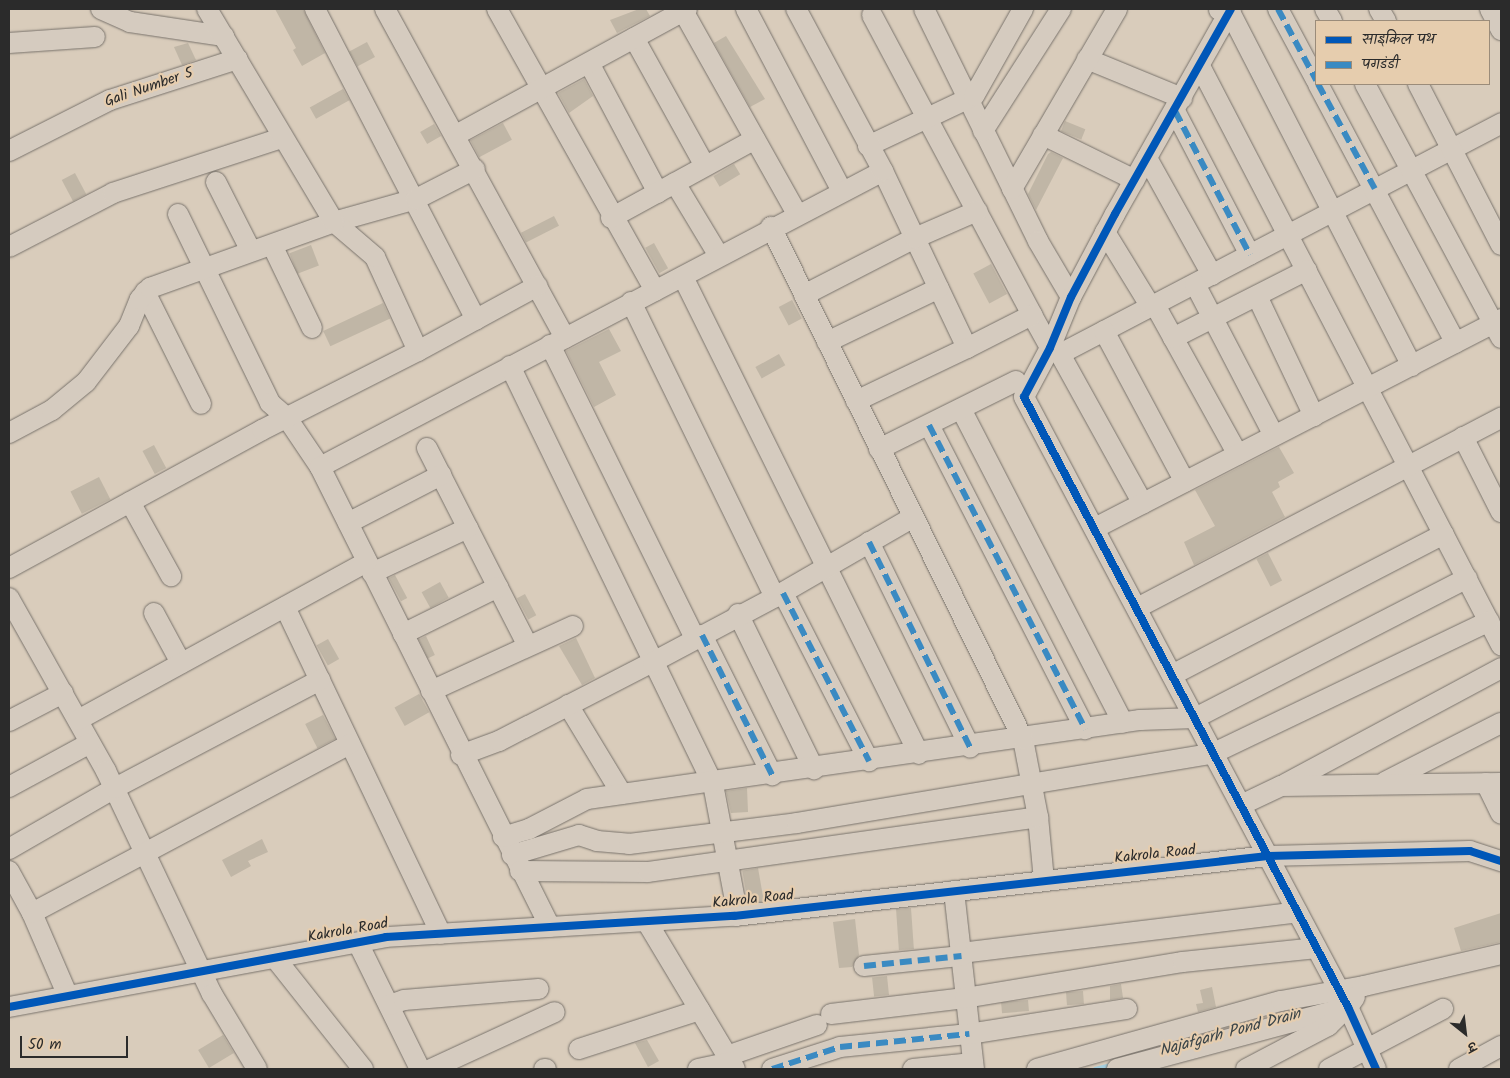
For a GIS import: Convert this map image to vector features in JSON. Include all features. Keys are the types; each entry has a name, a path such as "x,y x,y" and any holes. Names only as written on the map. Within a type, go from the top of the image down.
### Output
{"street":[{"path":"101,9 130,22 224,36"},
{"path":"207,9 238,59 281,138 334,222 375,257 418,351"},
{"path":"315,9 416,199 476,320"},
{"path":"385,9 456,134 537,286 558,341 699,636 772,775"},
{"path":"497,9 543,89 612,218 655,290"},
{"path":"456,134 543,89 684,9 797,214"},
{"path":"746,9 842,191"},
{"path":"796,9 882,170 967,348"},
{"path":"924,9 1012,189 1071,297"},
{"path":"983,131 1061,9"},
{"path":"1012,189 1116,9"},
{"path":"1278,9 1315,78"},
{"path":"1325,9 1331,20"},
{"path":"1379,9 1385,20"},
{"path":"1490,9 1501,30"},
{"path":"1226,10 1200,66 1071,297 1055,351 1024,397 1298,912 1343,999 1376,1069"},
{"path":"1226,10 1412,366"},
{"path":"868,146 976,93 1019,11"},
{"path":"872,14 1032,315 1055,351 1143,504"},
{"path":"9,43 95,37"},
{"path":"634,38 705,166"},
{"name":"Gali Number 5","path":"9,151 110,100 238,59"},
{"path":"1087,59 1178,105 1250,255"},
{"path":"589,63 658,192"},
{"path":"1200,66 1501,644"},
{"path":"1319,85 1456,343"},
{"path":"1095,528 1456,343 1499,327 1366,85"},
{"path":"1419,85 1501,245"},
{"path":"1055,351 1104,332 1501,123"},
{"path":"1043,134 1135,180"},
{"path":"9,247 113,193 281,138"},
{"path":"612,218 755,139"},
{"path":"1147,158 1204,279 1213,318 1274,436"},
{"path":"9,433 52,410 86,382 129,326 145,292 172,278 206,269 334,222 416,199 475,169"},
{"path":"320,467 631,302 683,277 771,227 882,170"},
{"path":"216,182 251,251"},
{"path":"675,183 719,256"},
{"path":"804,295 915,238 977,212"},
{"path":"178,214 270,403 288,418 320,467 431,690 461,755 550,927"},
{"path":"771,227 912,518 1023,739 1038,817 1044,881"},
{"path":"1106,232 1173,338 1238,455"},
{"path":"272,245 312,328"},
{"path":"1173,338 1307,270"},
{"path":"683,277 920,754"},
{"path":"9,568 537,286"},
{"path":"827,342 938,288"},
{"path":"145,292 201,404"},
{"path":"1257,296 1314,416"},
{"path":"631,302 779,595 869,762"},
{"path":"856,401 1032,315"},
{"path":"1104,332 1185,482"},
{"path":"510,366 713,784 738,916"},
{"path":"879,449 1016,381"},
{"path":"961,409 1122,723"},
{"path":"1137,608 1501,418"},
{"path":"928,425 1085,729"},
{"path":"1463,437 1501,512"},
{"path":"427,448 528,646"},
{"path":"348,523 441,475"},
{"path":"130,502 171,576"},
{"path":"461,755 499,740 653,662 738,614 779,595 825,566 912,518"},
{"path":"78,720 286,607 370,568 468,528"},
{"path":"1172,675 1444,534"},
{"path":"869,542 970,747"},
{"path":"512,854 529,829 584,800 869,762 1122,723 1195,718 1467,578"},
{"path":"403,634 498,587"},
{"path":"9,598 15,622 63,693 78,720 146,853 212,994 257,1069"},
{"path":"286,607 441,934"},
{"path":"154,613 181,664"},
{"path":"738,614 814,769"},
{"path":"512,854 582,834 596,840 629,844 797,822 1214,753 1489,621"},
{"path":"431,690 573,626"},
{"path":"1241,804 1281,786 1501,668"},
{"path":"9,849 114,788 320,680"},
{"path":"9,721 63,693"},
{"path":"568,704 622,794"},
{"path":"1379,785 1501,723"},
{"path":"9,786 90,743"},
{"path":"32,913 350,744"},
{"path":"1281,786 1494,783 1501,814"},
{"path":"512,854 648,872 1038,817"},
{"name":"Kakrola Road","path":"9,1007 358,942 441,934 738,916 1268,856 1470,851 1501,861"},
{"path":"9,871 32,913 68,996"},
{"path":"913,1069 973,1066 954,891"},
{"path":"864,966 1298,912"},
{"path":"647,922 731,1062"},
{"path":"358,942 420,1069"},
{"path":"698,1069 731,1062 824,1019 966,998 1183,962 1316,948"},
{"path":"1037,1069 1179,1047 1343,999 1364,986 1501,954"},
{"path":"275,958 363,1069"},
{"path":"389,1006 404,1000 539,989"},
{"path":"1246,1069 1328,1026 1343,999"},
{"path":"772,1069 840,1047 969,1034 1127,1009"},
{"path":"1329,1069 1443,1009"},
{"path":"579,1049 700,1010"},
{"path":"431,1069 555,1012"},
{"path":"1459,1069 1501,1046"},
{"path":"1118,1069 1156,1064 1179,1047"}],"building":[{"path":"275,9 303,9 325,53 302,66 293,50 296,48"},
{"path":"639,9 646,9 650,16 617,33 610,20"},
{"path":"726,36 765,99 750,107 714,43"},
{"path":"367,42 375,57 357,66 349,51"},
{"path":"188,43 196,60 182,65 174,47"},
{"path":"584,79 593,96 569,113 558,93"},
{"path":"343,89 349,100 316,119 310,107"},
{"path":"1065,121 1085,129 1081,139 1061,131"},
{"path":"503,123 512,140 479,157 470,140"},
{"path":"434,124 441,136 427,144 420,132"},
{"path":"1051,152 1063,158 1036,210 1028,194 1048,154"},
{"path":"734,164 740,174 720,187 713,176"},
{"path":"75,173 86,194 73,201 62,180"},
{"path":"554,216 559,226 526,243 521,233"},
{"path":"654,243 668,268 659,273 645,248"},
{"path":"311,245 319,266 297,274 290,253"},
{"path":"991,264 1007,294 989,303 973,273"},
{"path":"792,300 802,319 789,326 779,307"},
{"path":"383,303 390,318 330,346 323,331"},
{"path":"609,329 621,351 599,362 616,395 594,407 566,351"},
{"path":"779,354 785,365 762,378 755,367"},
{"path":"154,445 166,468 155,474 143,451"},
{"path":"1279,447 1294,473 1278,482 1280,487 1272,492 1285,517 1194,565 1184,542 1215,526 1195,490"},
{"path":"99,477 110,499 82,514 70,492"},
{"path":"1268,553 1282,581 1270,587 1256,559"},
{"path":"395,575 407,598 401,601 389,578"},
{"path":"440,582 449,598 430,608 422,592"},
{"path":"525,594 536,615 528,619 517,598"},
{"path":"426,636 435,655 428,658 419,639"},
{"path":"576,638 595,678 582,685 559,646"},
{"path":"328,639 339,659 328,665 317,645"},
{"path":"419,694 429,712 405,726 395,708"},
{"path":"323,715 335,739 317,748 305,724"},
{"path":"747,788 748,812 731,813 726,791"},
{"path":"262,839 268,852 248,861 251,866 231,877 222,860"},
{"path":"758,868 764,901 748,904 742,871"},
{"path":"911,908 914,949 899,950 896,909"},
{"path":"1501,913 1501,942 1461,951 1454,928"},
{"path":"855,919 859,955 852,967 839,968 833,922"},
{"path":"887,976 889,995 874,996 872,978"},
{"path":"1121,984 1123,998 1110,1000 1110,986"},
{"path":"1212,987 1216,1007 1198,1012 1196,1004 1203,1003 1200,990"},
{"path":"1083,991 1084,1004 1067,1005 1066,992"},
{"path":"1028,1000 1029,1011 1002,1013 1001,1002"},
{"path":"223,1035 234,1053 209,1068 198,1050"},
{"path":"647,1040 659,1061 648,1067 635,1043"}],"waterway":[{"name":"Najafgarh Pond Drain","path":"1095,1069 1111,1065"}],"marked path":[{"path":"1278,9 1315,78"},
{"path":"1319,85 1375,189"},
{"path":"1175,111 1250,255"},
{"path":"929,425 1085,729"},
{"path":"869,542 970,747"},
{"path":"783,593 869,761"},
{"path":"702,635 772,775"},
{"path":"864,966 961,956"},
{"path":"772,1069 840,1047 969,1034"}],"cycle path":[{"path":"1231,9 1115,214 1071,297 1050,348 1024,397 1348,1007 1376,1069"},
{"path":"9,1007 386,937 734,916 1268,856 1470,851 1501,861"}]}
